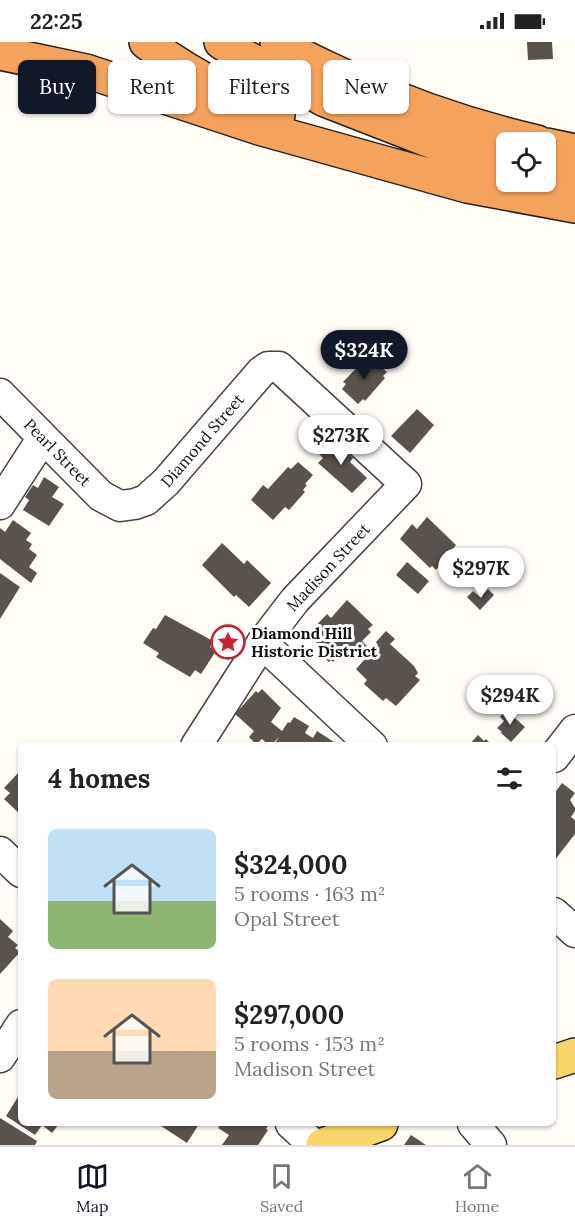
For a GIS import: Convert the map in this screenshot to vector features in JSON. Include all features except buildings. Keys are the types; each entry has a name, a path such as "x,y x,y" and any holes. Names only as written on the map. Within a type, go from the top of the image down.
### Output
{"highway":[{"path":"146,42 184,67 236,96 405,169"},
{"path":"220,42 325,100 443,146 496,159"},
{"path":"277,42 296,54 394,99 496,133"},
{"path":"0,53 86,71 259,128 467,186 575,206"},
{"path":"556,147 575,151"},
{"path":"556,174 575,178"}],"main road":[{"path":"556,1061 575,1055"},
{"path":"345,1142 377,1126"}],"street":[{"name":"Diamond Street","path":"120,506 146,500 166,482 261,372 268,367 279,367 406,483"},
{"name":"Pearl Street","path":"0,394 42,439 101,496 120,506"},
{"path":"0,504 42,439"},
{"name":"Madison Street","path":"199,742 262,643 295,600 406,483"},
{"path":"262,643 368,742"},
{"path":"556,754 575,730"},
{"path":"0,852 18,869"},
{"path":"556,915 575,932"},
{"path":"0,1057 18,1029"},
{"path":"293,1126 316,1145"},
{"path":"316,1145 319,1126"},
{"path":"475,1126 491,1145"}],"place":[{"name":"Diamond Hill Historic District","path":"228,642"}]}
